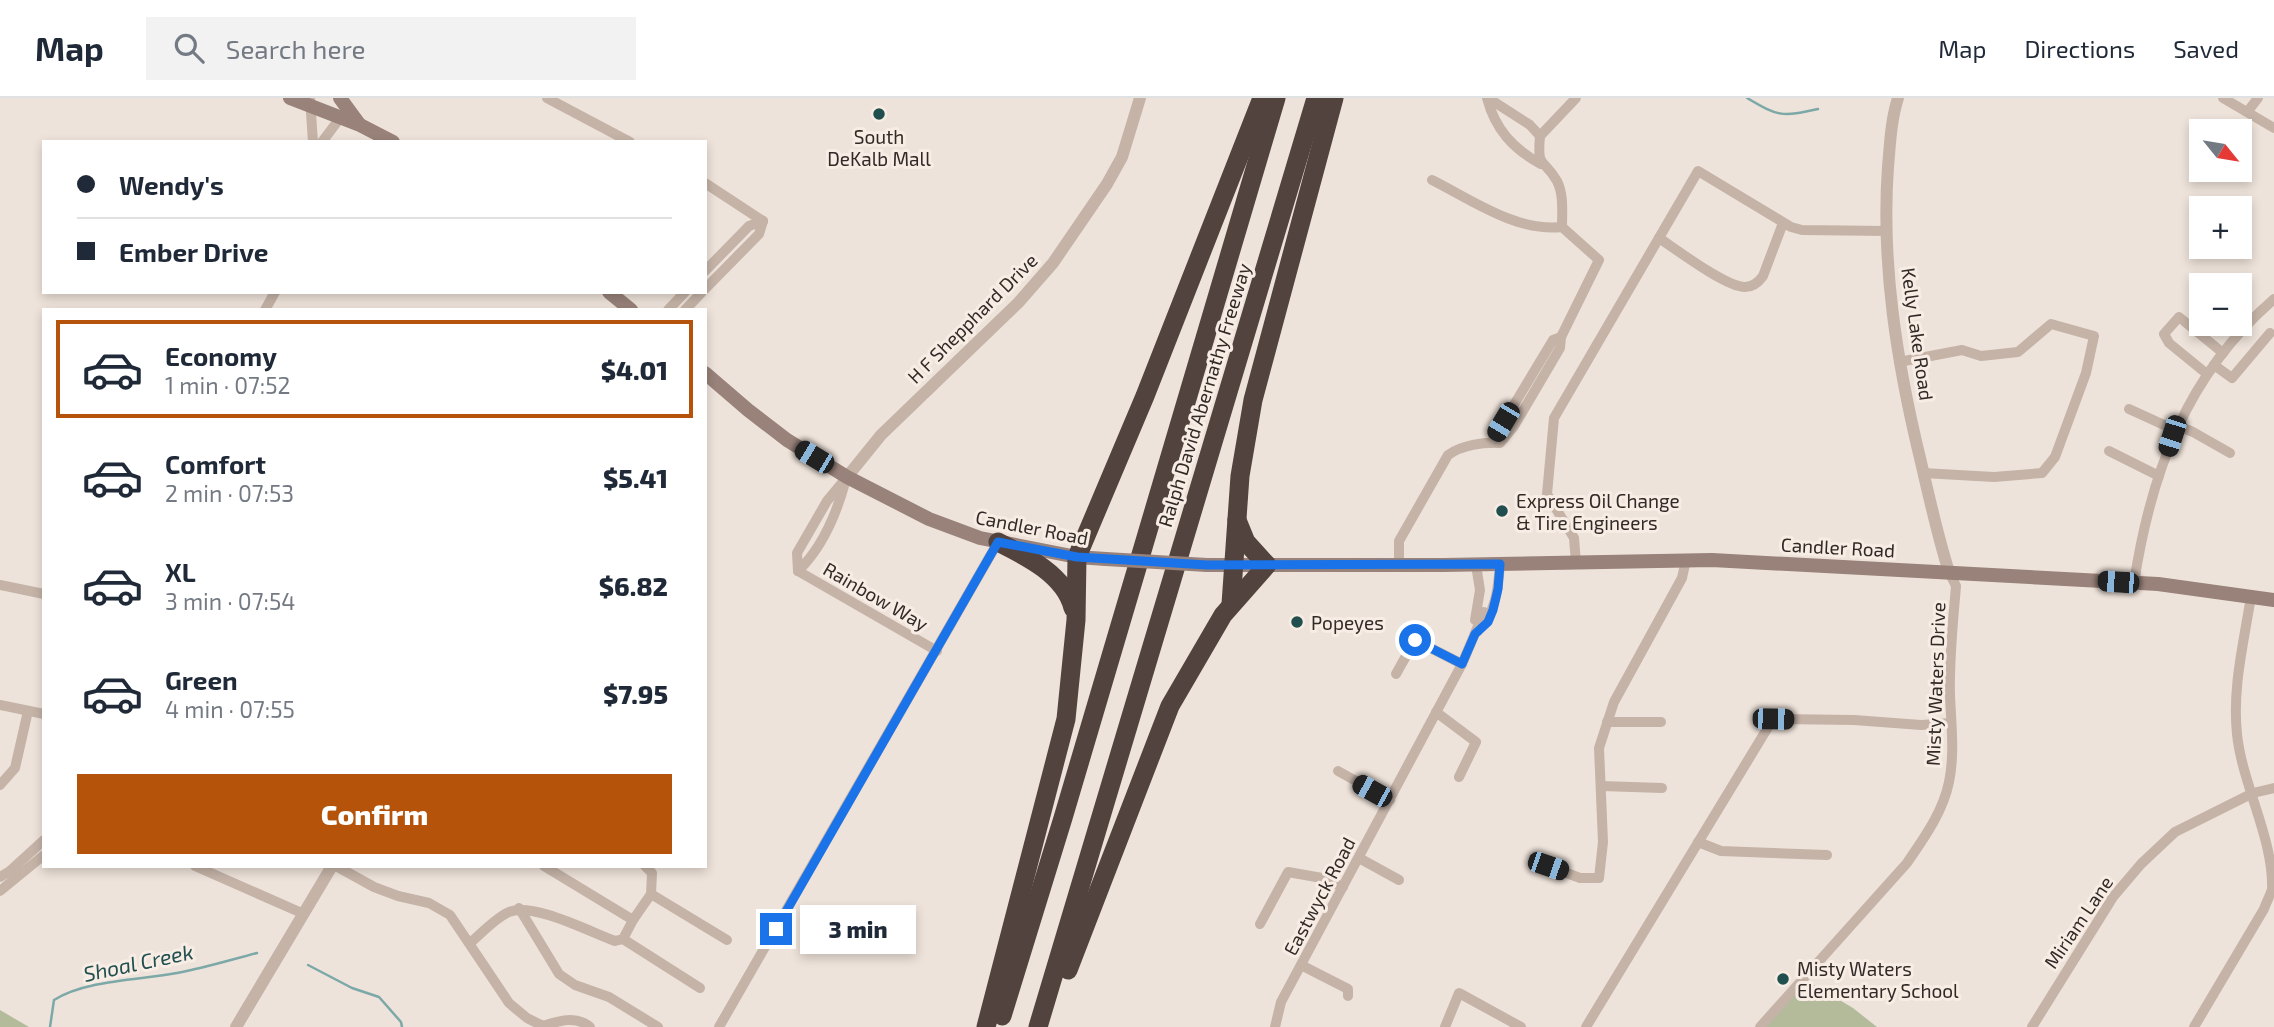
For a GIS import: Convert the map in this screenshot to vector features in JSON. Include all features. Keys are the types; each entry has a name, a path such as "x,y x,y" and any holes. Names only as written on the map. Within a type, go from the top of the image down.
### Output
{"highway":[{"path":"986,1027 1066,719 1076,620 1077,557 1145,396 1262,98"},
{"name":"Ralph David Abernathy Freeway","path":"999,1027 1276,98"},
{"name":"Ralph David Abernathy Freeway","path":"1038,1027 1316,98"},
{"path":"1231,604 1240,476 1253,400 1334,98"},
{"path":"1048,1027 1076,946 1170,706 1231,604 1267,565 1246,542 1237,520"},
{"path":"998,542 1024,555 1065,588 1076,620"}],"main road":[{"path":"290,98 313,101 340,118 389,140"},
{"path":"340,98 360,125"},
{"path":"611,294 629,308"},
{"name":"Candler Road","path":"707,375 748,411 787,440 847,477 939,523 998,542 1077,557 1207,565 1476,565 1686,560 2134,583 2274,600"}],"street":[{"path":"547,98 626,140"},
{"name":"H F Shepphard Drive","path":"847,477 881,435 1018,303 1054,263 1122,157 1140,98"},
{"path":"1488,98 1530,125 1540,136"},
{"path":"1399,565 1399,541 1448,455 1457,449 1500,443 1514,426 1560,348 1561,337 1599,260 1562,227 1562,202 1557,182 1541,164 1511,144 1491,116 1488,98"},
{"path":"1541,164 1538,154 1540,136 1576,98"},
{"name":"Kelly Lake Road","path":"1898,98 1891,129 1886,200 1888,258 1899,362 1923,473 1949,572"},
{"path":"2223,98 2274,128"},
{"path":"2248,111 2258,98"},
{"path":"313,101 313,140"},
{"path":"324,140 340,118"},
{"path":"1576,563 1574,538 1547,494 1554,418 1698,171 1783,223 1802,230 1887,231"},
{"path":"1432,180 1524,225 1546,229 1562,227"},
{"path":"707,184 763,221"},
{"path":"707,269 749,226 763,221"},
{"path":"707,288 759,234 763,221"},
{"path":"1659,238 1731,285 1749,287 1762,276 1783,223"},
{"path":"670,308 683,294"},
{"path":"687,308 701,294"},
{"path":"2134,583 2159,476 2176,428 2210,370 2239,334 2274,299"},
{"path":"2223,353 2179,317 2164,334 2169,343 2210,370 2232,378 2270,333"},
{"path":"1899,362 1962,350 1981,356 2018,352 2051,324 2094,337 2086,373 2055,457 2042,473 1994,477 1923,473"},
{"path":"2129,410 2193,432 2230,453"},
{"path":"2109,451 2159,476"},
{"name":"Rainbow Way","path":"847,477 838,509 811,559 798,571 937,651"},
{"path":"719,1027 998,542"},
{"path":"1548,866 1580,877 1599,878 1603,842 1599,748 1614,702 1682,578 1686,560"},
{"name":"Eastwyck Road","path":"1275,1027 1281,1002 1462,664 1475,634 1488,622 1485,609 1498,589 1500,564"},
{"path":"1476,565 1485,609"},
{"name":"Misty Waters Drive","path":"1760,1027 1907,863 1928,834 1941,807 1949,782 1952,749 1950,691 1956,586 1949,572"},
{"path":"0,585 42,594"},
{"path":"2194,1027 2246,941 2272,889 2274,867 2270,842 2238,739 2235,714 2251,596"},
{"path":"1396,674 1415,640 1462,664"},
{"path":"0,705 42,714"},
{"path":"0,785 15,768 28,711"},
{"path":"1436,712 1476,742 1459,777"},
{"path":"1588,1024 1773,719 1854,720 1922,725 1951,723"},
{"path":"1607,722 1661,722"},
{"path":"1338,771 1390,800"},
{"path":"1601,786 1662,788"},
{"name":"Miriam Lane","path":"2032,1027 2113,897 2141,864 2175,832 2253,793 2274,788"},
{"path":"0,891 42,842"},
{"path":"1698,842 1721,851 1827,855"},
{"path":"0,877 14,874 42,856"},
{"path":"1359,858 1399,880"},
{"path":"200,868 304,914"},
{"path":"236,1027 333,868"},
{"path":"338,868 398,896 429,903 450,915 509,1003 527,1018 543,1027 565,1019 587,1023 590,1027"},
{"path":"547,868 633,920"},
{"path":"623,939 651,894 652,873 647,868"},
{"path":"1260,924 1289,872 1322,878 1343,887"},
{"path":"651,894 727,940"},
{"path":"470,943 506,913 519,908 551,916 615,941 623,939 700,988"},
{"path":"519,908 559,974 575,985 609,997 658,1027"},
{"path":"1301,965 1348,989 1348,996"},
{"path":"1445,1027 1459,993 1521,1027"}],"green space":[{"path":"1804,979 1853,1008 1877,1027 1763,1027"},
{"path":"0,1010 29,1027 0,1027"}],"waterway":[{"path":"1747,98 1781,114 1818,109"},
{"name":"Shoal Creek","path":"50,1027 54,1000 67,993 113,982 187,971 257,953"},
{"name":"Shoal Creek","path":"308,965 352,988 379,997 401,1022 402,1027"}],"place":[{"name":"South DeKalb Mall","path":"879,114"},
{"name":"Express Oil Change & Tire Engineers","path":"1502,511"},
{"name":"Popeyes","path":"1297,622"},
{"name":"Misty Waters Elementary School","path":"1783,979"}],"route":[{"path":"776,929 998,542 1077,557 1207,565 1500,564 1493,610 1488,622 1475,634 1462,664 1415,640"}]}
